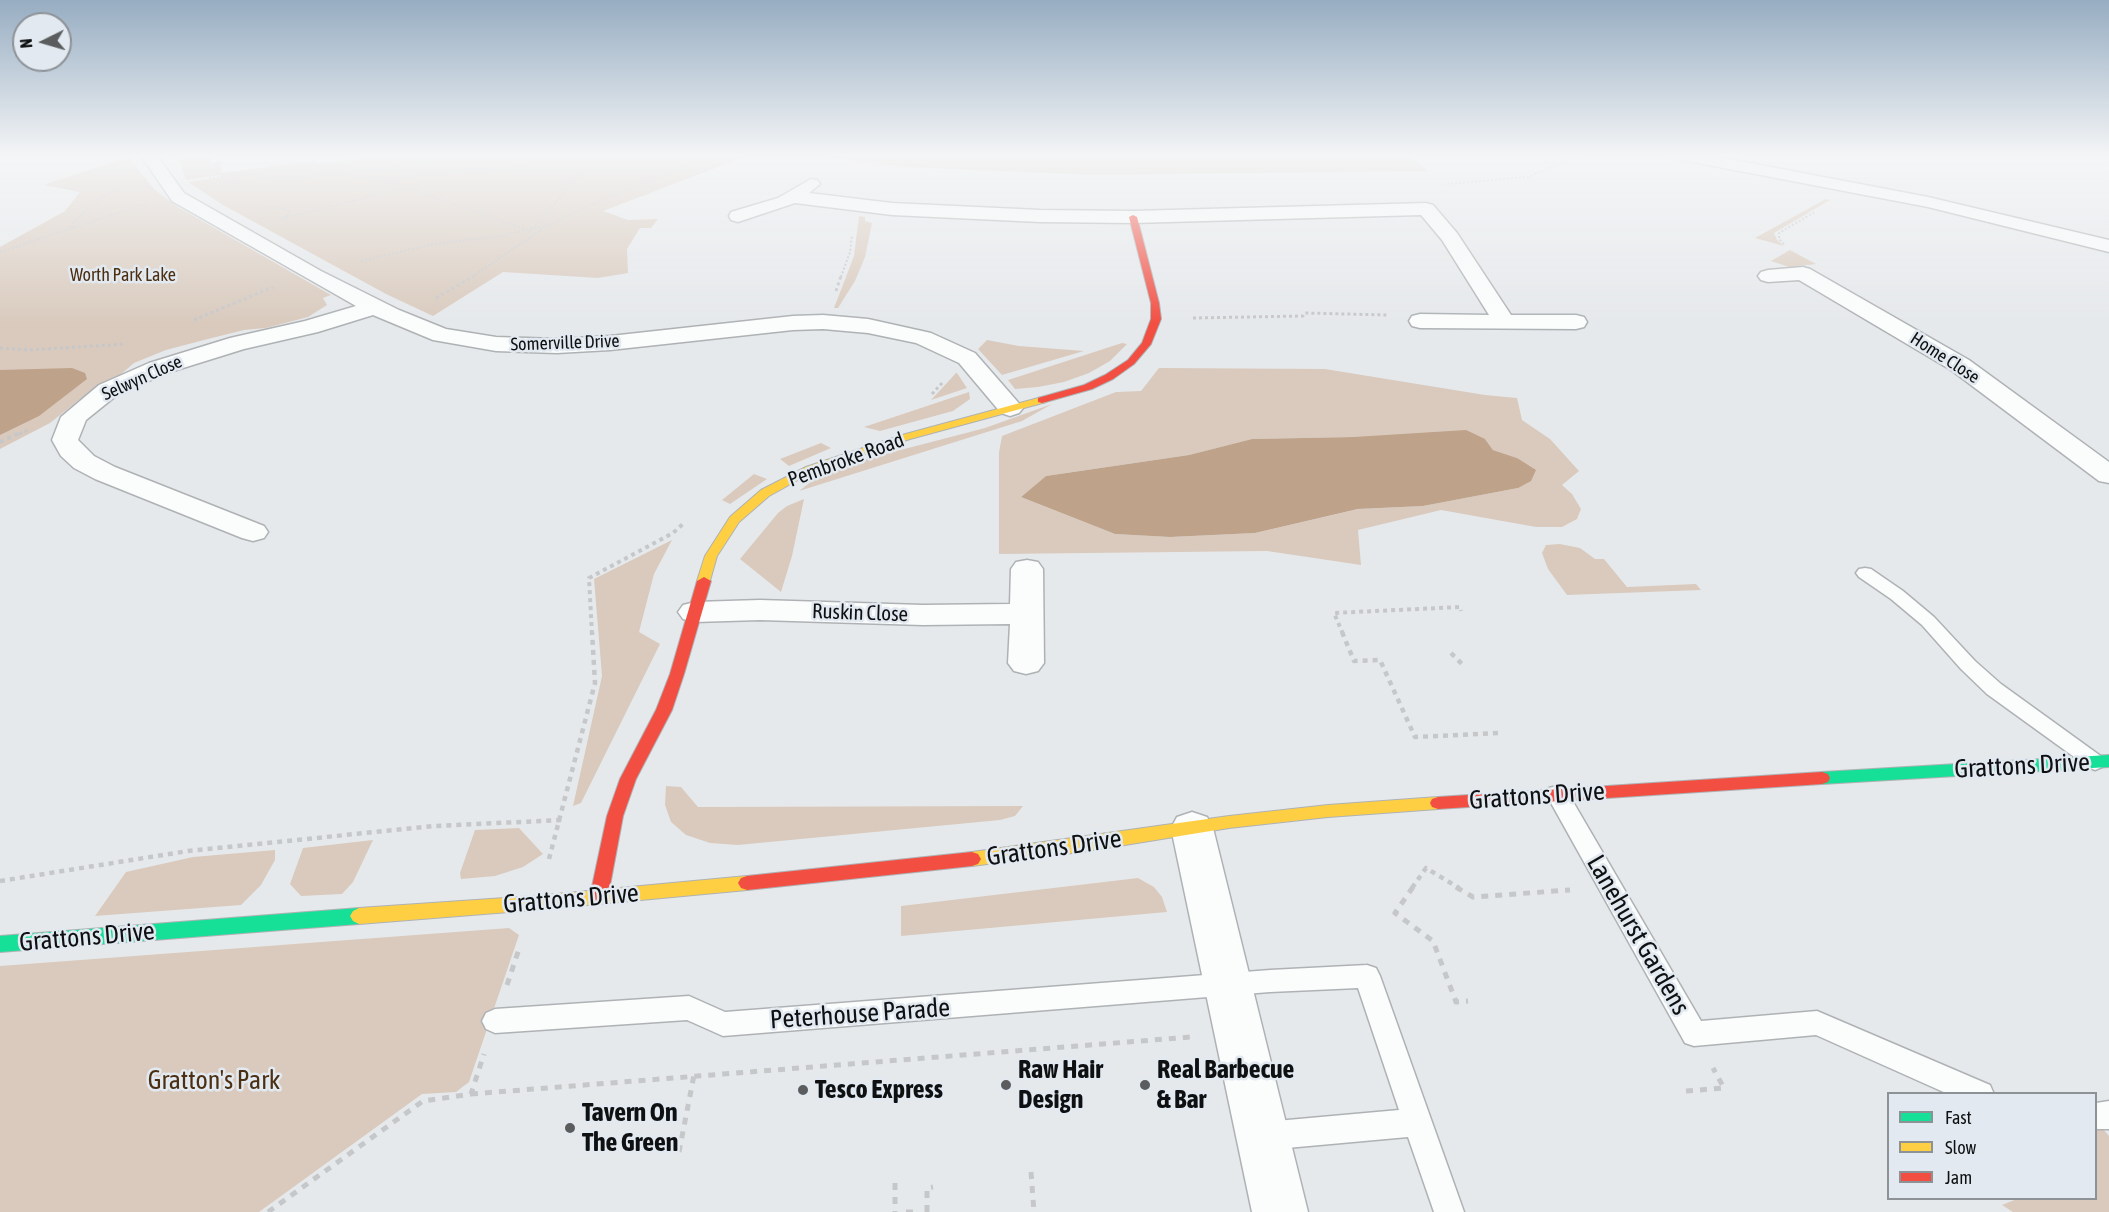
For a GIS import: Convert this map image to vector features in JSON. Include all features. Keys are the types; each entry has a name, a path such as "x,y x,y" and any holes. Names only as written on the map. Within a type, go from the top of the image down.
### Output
{"street":[{"name":"Somerville Drive","path":"208,211 314,275 383,311 441,335 487,343 527,346 610,343 759,325 823,322 898,331 947,347 967,358 979,369 1010,408"},
{"path":"738,216 762,211"},
{"path":"930,211 1133,217 1265,211"},
{"path":"1427,211 1449,237 1504,321"},
{"path":"1956,211 2109,246"},
{"path":"1133,217 1155,303 1156,319"},
{"path":"1768,276 1814,272"},
{"name":"Home Close","path":"1814,272 1960,365 2109,475"},
{"name":"Selwyn Close","path":"253,532 105,473 84,462 71,450 65,440 74,417 108,390 158,368 238,343 383,311"},
{"name":"Pembroke Road","path":"599,896 615,816 628,779 664,710 677,674 711,556 734,520 765,493 810,469 906,437 1088,387 1109,377 1131,362 1146,344 1156,319"},
{"path":"1420,321 1576,322"},
{"path":"1026,663 1027,569"},
{"name":"Ruskin Close","path":"695,612 760,610 923,615 1025,614"},
{"name":"Grattons Drive","path":"0,944 534,903 915,866 1328,811 1557,794 2102,762"},
{"path":"1192,828 1280,1212"}],"lane":[{"path":"1865,573 1897,595 1928,621 1950,642 1968,665 1995,689 2102,762"},
{"name":"Lanehurst Gardens","path":"1557,794 1694,1034 1817,1023 1975,1092"},
{"name":"Peterhouse Parade","path":"495,1021 689,1008 723,1024 1368,976 1418,1122"},
{"path":"1263,1136 1418,1122 1449,1212"}],"path":[{"path":"67,230 85,211"},
{"path":"0,252 124,211"},
{"path":"239,230 315,211"},
{"path":"470,211 530,231"},
{"path":"530,231 548,211"},
{"path":"185,323 268,289 314,275 415,247 530,231 579,211"},
{"path":"823,322 850,252 853,229 860,211"},
{"path":"1814,272 1832,271 1789,248 1778,236 1820,211"},
{"path":"383,311 435,298 483,272 550,224"},
{"path":"1156,319 1303,316 1305,313 1401,315 1420,321"},
{"path":"0,348 29,350 130,344"},
{"path":"0,442 25,432"},
{"path":"1461,611 1460,607 1378,613 1334,613 1354,661 1380,660 1415,737 1500,733"},
{"path":"1451,653 1462,664"},
{"path":"1384,668 1390,668"},
{"path":"0,881 188,851 434,826 615,816"},
{"path":"471,1094 561,820"},
{"path":"1468,1001 1456,1002 1433,941 1395,914 1426,868 1473,897 1610,888"},
{"path":"268,1212 423,1101 471,1094 694,1075 1238,1033"},
{"path":"679,1152 694,1075"},
{"path":"1031,1172 1034,1212"},
{"path":"895,1212 896,1184"},
{"path":"927,1212 927,1188 933,1187"},
{"path":"906,1212 913,1212"}],"green space":[{"name":"Worth Park Lake","path":"65,211 184,211 331,295 323,298 327,305 308,317 266,328 244,330 166,350 134,363 120,375 80,399 50,423 0,449 0,247"},
{"path":"233,211 604,211 628,220 658,219 651,228 640,228 627,249 628,273 598,278 503,272 433,316 386,294"},
{"path":"1805,211 1812,211 1774,233 1777,240 1784,246 1755,238"},
{"path":"859,216 865,217 865,221 872,223 865,257 855,281 838,308 834,308 854,256"},
{"path":"1790,250 1816,264 1789,267 1771,261"},
{"path":"987,340 1019,346 1084,351 1002,375 978,349"},
{"path":"1122,343 1127,344 1110,361 1089,373 1064,382 1015,389 1008,380"},
{"path":"1159,368 1325,369 1485,395 1517,398 1522,420 1550,439 1579,471 1562,485 1572,494 1581,509 1577,519 1562,527 1536,527 1441,510 1358,530 1361,565 1267,551 999,554 999,452 1002,436 1116,392 1141,391","holes":["1354,437 1485,439 1493,450 1517,458 1518,488 1423,506 1359,509 1255,533 1170,537 1115,534 1021,497 1046,476 1189,455 1252,439"]},
{"path":"956,373 967,388 931,400"},
{"path":"969,392 970,399 953,411 880,431 864,427"},
{"path":"1052,404 1022,421 799,491 816,478 843,465 985,428"},
{"path":"821,443 831,448 789,466 780,459"},
{"path":"754,474 767,479 730,504 722,500"},
{"path":"804,499 792,556 781,592 740,559 778,513 787,506"},
{"path":"672,540 654,574 639,632 660,644 581,803 573,806 602,676 594,579"},
{"path":"1560,544 1580,548 1595,559 1604,559 1627,587 1696,584 1701,590 1567,595 1548,569 1542,553 1546,545"},
{"path":"666,786 681,787 698,807 1023,806 1015,816 1000,820 738,845 710,843 686,835 671,822 665,805"},
{"path":"519,828 543,854 523,867 495,876 461,879 460,873 475,830"},
{"path":"373,840 353,882 342,894 301,896 290,884 303,848"},
{"path":"275,850 275,860 261,885 241,905 95,916 126,872 193,857"},
{"path":"1138,878 1154,887 1162,897 1167,912 901,936 901,906"},
{"name":"Gratton's Park","path":"509,928 519,935 469,1082 456,1092 422,1094 259,1212 0,1212 0,966"},
{"path":"2103,1129 2109,1136 2109,1212 2013,1212 2002,1205 2014,1200 2097,1200 2097,1130"}],"shaded area":[{"path":"72,368 85,373 87,379 39,416 0,435 0,370"},
{"path":"1466,430 1485,439 1493,450 1517,458 1536,470 1531,481 1518,488 1423,506 1358,509 1255,533 1170,537 1115,534 1021,497 1046,476 1189,455 1252,439 1354,437"}],"traffic: fast":[{"path":"1822,778 2109,761"},
{"path":"0,944 359,916"}],"traffic: slow":[{"path":"704,581 711,556 734,520 765,493 810,469 906,437 1042,400"},
{"path":"972,859 1229,822 1328,811 1438,803"},
{"path":"359,916 534,903 747,883"}],"traffic: jam":[{"path":"1042,400 1088,387 1109,377 1131,362 1146,344 1156,319 1155,303 1133,217"},
{"path":"599,896 615,816 628,779 664,710 704,581"},
{"path":"1438,803 1822,778"},
{"path":"747,883 972,859"}],"place":[{"name":"Raw Hair Design","path":"1006,1085"},
{"name":"Real Barbecue & Bar","path":"1145,1085"},
{"name":"Tesco Express","path":"803,1090"},
{"name":"Tavern On The Green","path":"570,1128"}]}
